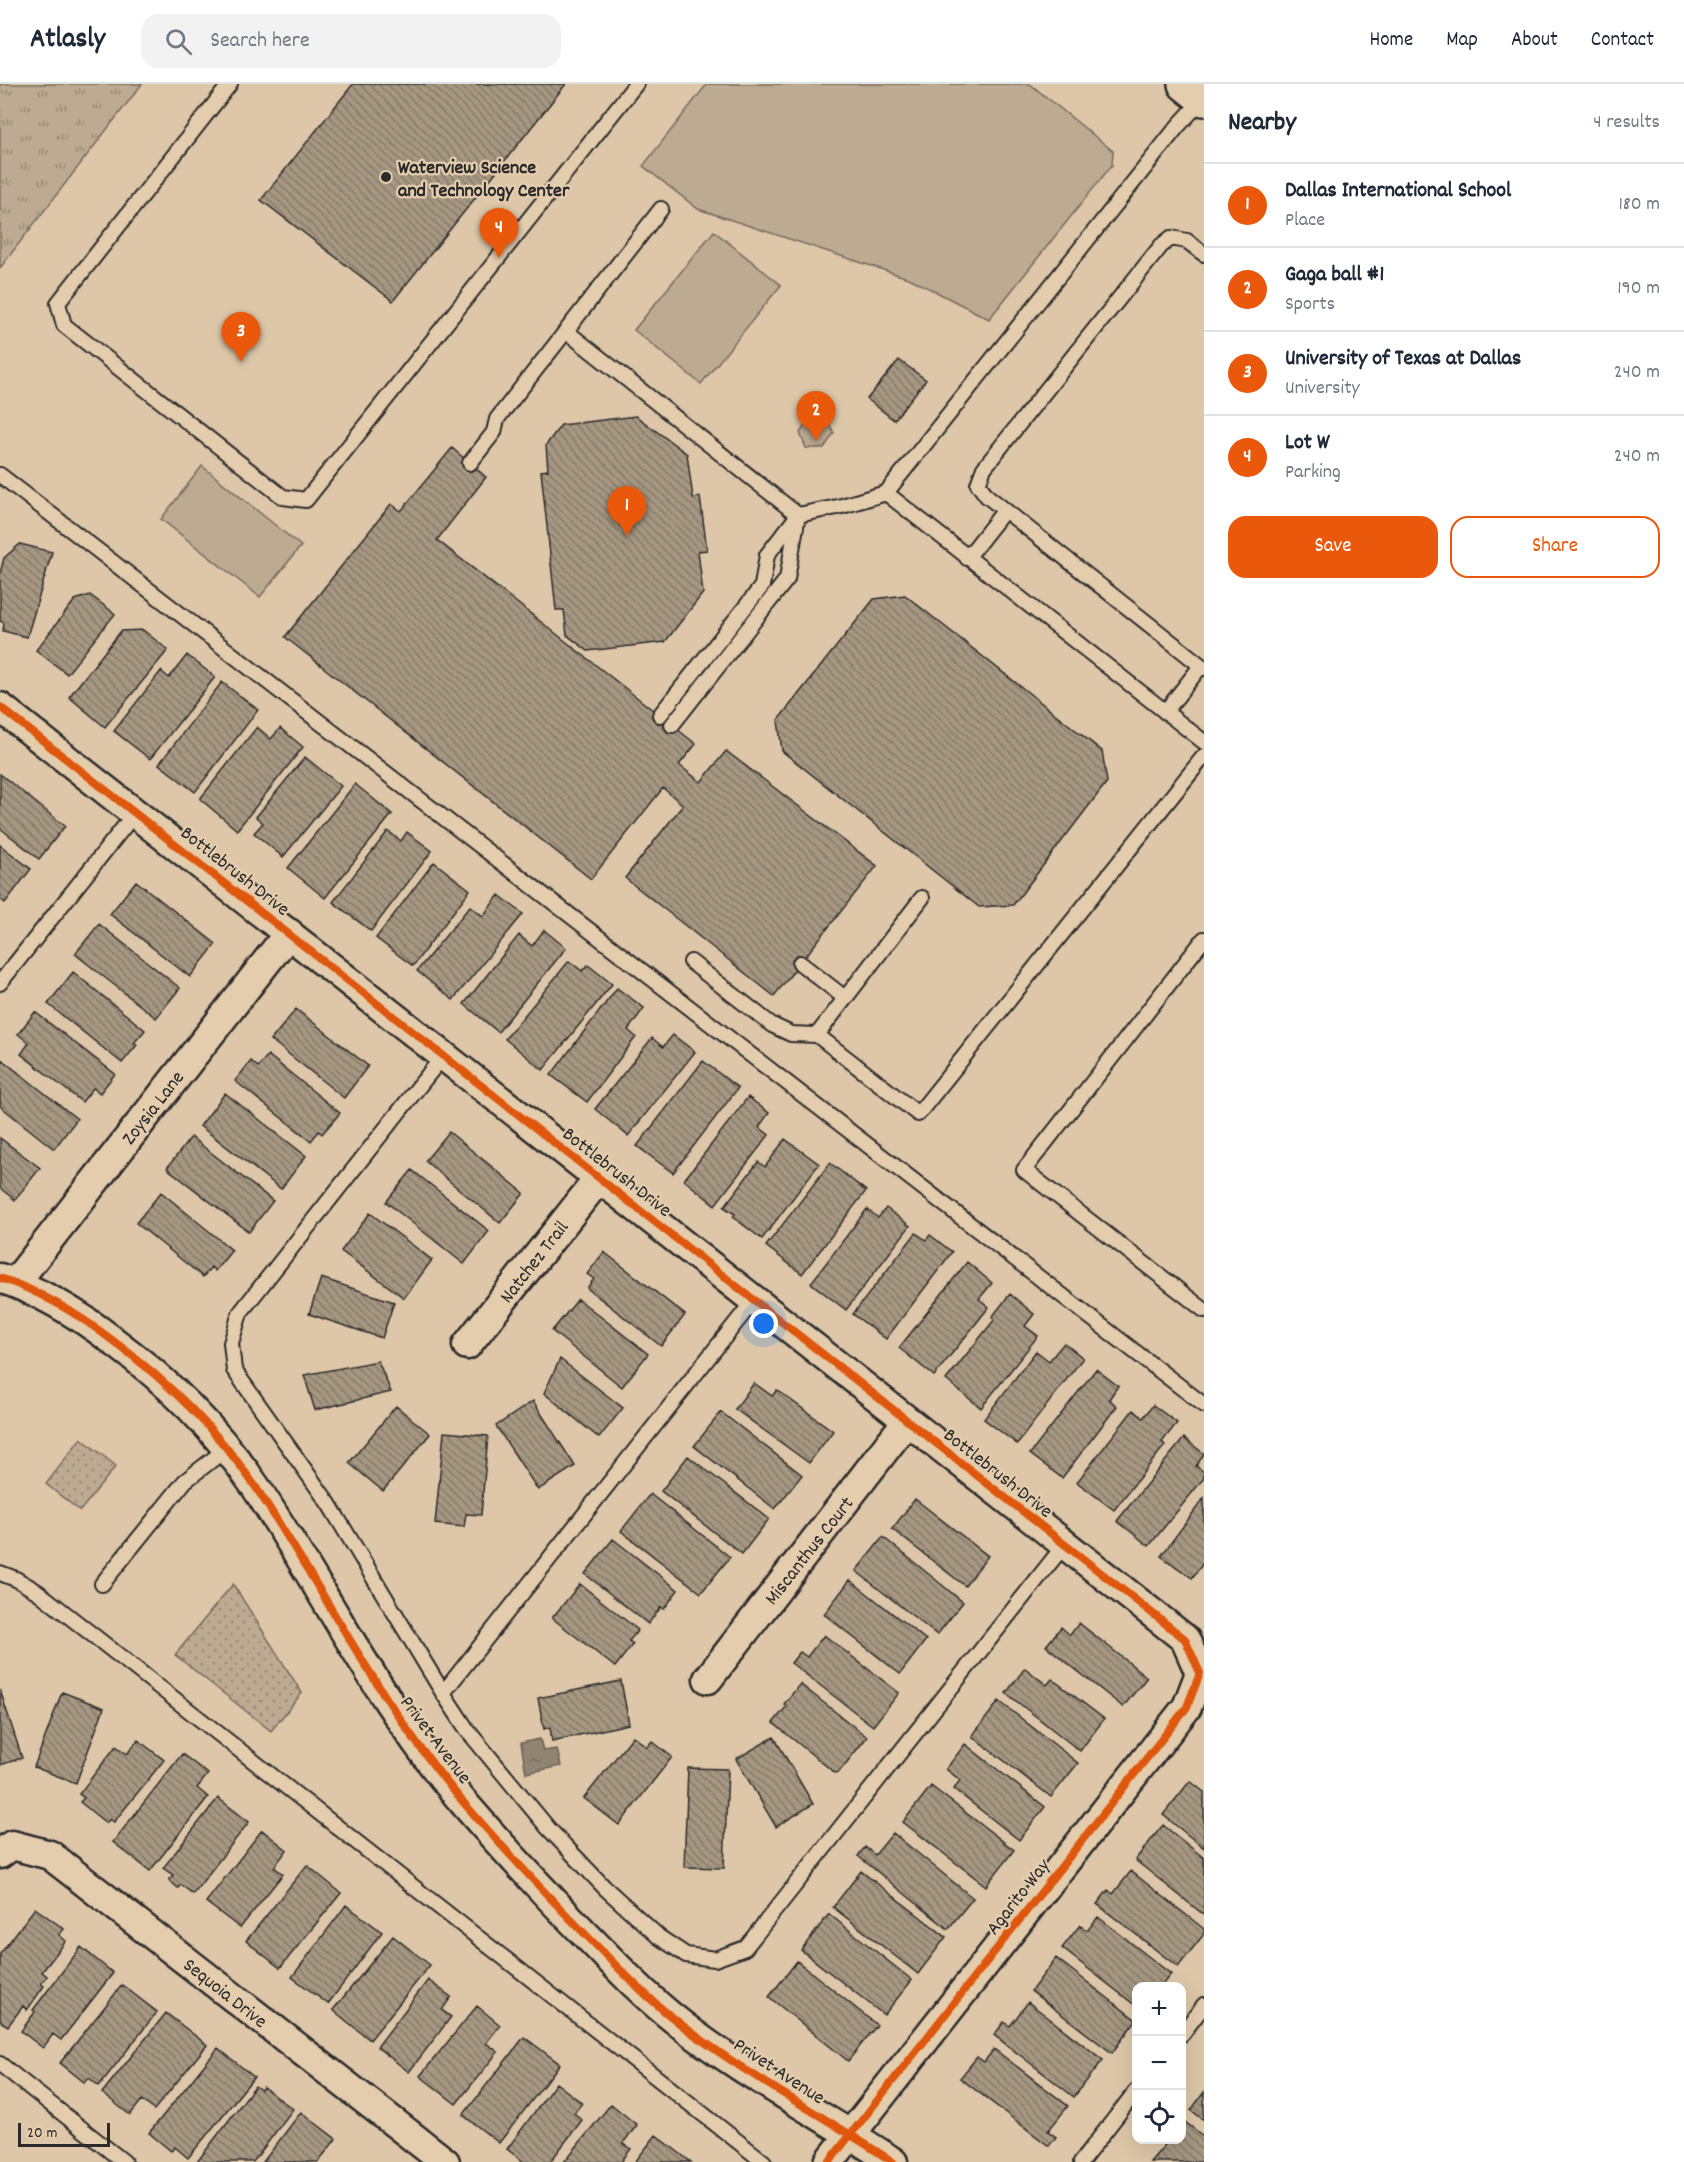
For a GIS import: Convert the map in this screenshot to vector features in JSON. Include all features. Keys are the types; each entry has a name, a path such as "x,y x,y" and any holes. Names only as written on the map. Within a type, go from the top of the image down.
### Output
{"main road":[{"path":"1185,84 1204,99"}],"street":[{"name":"Bottlebrush Drive","path":"0,707 1185,1639 1200,1673"},
{"name":"Zoysia Lane","path":"8,1280 289,933"},
{"name":"Natchez Trail","path":"466,1345 600,1177"},
{"name":"Privet Avenue","path":"8,1280 62,1306 137,1358 180,1397 226,1449 254,1485 415,1742 463,1802 597,1947 672,2018 754,2075 892,2162"},
{"name":"Miscanthus Court","path":"708,1679 907,1421"},
{"name":"Agarito Way","path":"850,2134 1187,1707 1200,1673"},
{"name":"Sequoia Drive","path":"4,1844 50,1855 445,2162"},
{"path":"829,2162 850,2134"}],"lane":[{"path":"230,84 58,303 64,325 74,333 283,496 306,500 636,84"},
{"path":"660,715 762,586 767,555 798,515 842,506 886,493 1178,126 1204,99"},
{"path":"470,463 494,432 496,419 661,209"},
{"path":"1165,712 1202,667 1004,511 987,496 978,484 984,468 1161,246 1171,238 1186,241 1204,254"},
{"path":"566,331 798,515"},
{"path":"0,475 1204,1405"},
{"path":"886,493 1204,742"},
{"path":"967,558 1004,511"},
{"path":"672,725 787,579 798,515"},
{"path":"691,962 772,1025 790,1034 817,1035 918,1114 1204,756"},
{"path":"0,983 135,813"},
{"path":"817,1035 922,898"},
{"path":"1204,939 1024,1170 1204,1310"},
{"path":"800,963 845,998"},
{"path":"443,1056 240,1313 231,1343 234,1370 329,1504 468,1731 541,1819 605,1888 659,1937 686,1955 715,1959 745,1948 1065,1544"},
{"path":"443,1693 754,1300"},
{"path":"102,1584 179,1488 226,1449"},
{"path":"0,1573 38,1592 764,2162"},
{"path":"1186,2029 1204,2005"},
{"path":"0,2064 124,2162"},
{"path":"1081,2162 1132,2097"}],"green space":[{"path":"0,84 142,84 0,268"},
{"path":"707,84 1030,84 1113,151 1112,165 989,319 911,279 698,209 643,166"},
{"path":"714,231 781,285 701,384 634,330"},
{"path":"809,419 826,419 834,433 824,448 806,448 800,433"},
{"path":"202,466 301,546 260,597 161,519"},
{"path":"81,1438 116,1466 80,1511 46,1484"},
{"path":"233,1584 302,1693 271,1731 175,1655"}],"water":[{"path":"540,1739 543,1751 557,1749 561,1766 526,1773 521,1743"}],"building":[{"name":"Waterview Science and Technology Center","path":"353,84 566,84 393,301 261,200"},
{"path":"899,360 926,380 894,420 867,399"},
{"path":"636,416 687,454 693,498 700,497 707,550 698,551 703,593 665,642 588,651 567,635 564,610 556,610 541,471 548,470 546,445 561,425"},
{"path":"452,448 486,477 437,540 696,744 679,765 701,782 726,751 877,866 774,996 625,878 683,805 663,788 591,879 285,637 391,504 401,511"},
{"path":"20,544 52,552 27,637 3,631 4,623 0,621 0,573 4,558"},
{"path":"90,595 115,614 67,674 36,650 75,600"},
{"path":"905,595 1102,751 1107,782 1013,905 979,907 782,751 778,720 874,599"},
{"path":"143,630 168,650 105,727 69,697 121,631"},
{"path":"187,655 215,677 150,759 114,731 161,671 169,678"},
{"path":"222,682 258,710 195,792 159,764"},
{"path":"257,727 271,739 280,728 303,747 237,830 200,799"},
{"path":"305,757 341,786 283,857 254,833 263,823 256,817"},
{"path":"0,774 65,826 39,859 0,828"},
{"path":"355,784 392,814 325,898 288,868"},
{"path":"388,831 401,841 407,832 432,851 371,931 333,902"},
{"path":"0,845 31,869 5,903 0,899"},
{"path":"434,862 470,890 413,966 376,938"},
{"path":"136,881 216,944 190,977 110,914"},
{"path":"499,895 523,914 453,1000 417,971 470,906 483,916"},
{"path":"99,924 180,988 156,1018 75,954"},
{"path":"544,930 566,948 498,1032 464,1004 519,935 532,946"},
{"path":"569,961 582,971 588,965 612,984 543,1070 505,1039"},
{"path":"73,972 145,1030 134,1043 137,1045 122,1063 48,1004"},
{"path":"617,988 644,1008 628,1030 636,1037 587,1102 551,1075"},
{"path":"296,1009 368,1066 344,1098 271,1040"},
{"path":"35,1012 115,1074 100,1093 93,1088 82,1102 21,1054 29,1043 18,1034"},
{"path":"673,1035 695,1052 628,1136 595,1109 652,1038 663,1047"},
{"path":"268,1055 340,1113 322,1134 319,1131 311,1141 235,1081 251,1061 258,1067"},
{"path":"0,1058 77,1119 54,1149 0,1106"},
{"path":"703,1061 738,1088 673,1173 637,1146"},
{"path":"225,1093 306,1156 281,1189 200,1126"},
{"path":"748,1097 769,1113 759,1127 769,1135 715,1205 684,1180"},
{"path":"449,1132 524,1193 500,1223 425,1161"},
{"path":"191,1137 273,1201 249,1232 167,1168"},
{"path":"0,1138 40,1168 15,1200 0,1188"},
{"path":"785,1139 819,1164 762,1239 733,1217 735,1214 724,1207 758,1162 765,1167"},
{"path":"830,1163 866,1191 802,1274 766,1246"},
{"path":"412,1170 489,1231 464,1264 386,1202"},
{"path":"161,1192 232,1250 215,1271 211,1267 203,1277 136,1223"},
{"path":"886,1208 910,1226 846,1310 811,1283 867,1209 878,1218"},
{"path":"370,1213 432,1260 404,1298 341,1251"},
{"path":"916,1233 926,1240 930,1235 952,1252 886,1339 853,1314"},
{"path":"604,1252 685,1315 661,1346 587,1288 594,1279 587,1274"},
{"path":"967,1262 992,1283 979,1299 989,1307 934,1376 899,1348"},
{"path":"321,1278 394,1302 382,1338 309,1314"},
{"path":"1010,1294 1034,1314 1025,1326 1038,1336 981,1408 946,1380 995,1319 992,1317"},
{"path":"578,1299 648,1354 622,1387 552,1331"},
{"path":"1064,1343 1083,1358 1017,1444 984,1419 1036,1351 1049,1361"},
{"path":"560,1359 623,1408 599,1438 544,1393"},
{"path":"378,1361 391,1392 315,1410 304,1375"},
{"path":"1096,1369 1118,1386 1109,1399 1117,1406 1062,1478 1030,1454"},
{"path":"754,1383 772,1396 777,1390 833,1431 809,1463 735,1409"},
{"path":"533,1401 575,1466 538,1490 496,1426"},
{"path":"1153,1405 1177,1423 1162,1442 1165,1445 1114,1510 1077,1482 1133,1410 1143,1418"},
{"path":"396,1406 430,1434 383,1491 349,1463"},
{"path":"721,1412 802,1475 775,1509 694,1446"},
{"path":"444,1432 488,1436 481,1515 466,1514 464,1527 435,1524"},
{"path":"1184,1438 1204,1454 1196,1466 1204,1472 1204,1478 1149,1546 1117,1521"},
{"path":"688,1456 769,1519 742,1554 661,1491"},
{"path":"650,1494 730,1557 701,1593 621,1531"},
{"path":"1204,1498 1204,1562 1192,1578 1161,1556"},
{"path":"915,1499 988,1556 965,1586 892,1529"},
{"path":"883,1537 963,1602 937,1635 856,1571"},
{"path":"613,1539 678,1590 664,1609 661,1607 648,1624 585,1574"},
{"path":"850,1580 926,1640 900,1674 824,1614"},
{"path":"580,1584 638,1630 629,1641 633,1644 615,1667 552,1618"},
{"path":"1079,1623 1147,1677 1123,1707 1046,1646 1061,1627 1070,1635"},
{"path":"824,1635 899,1693 873,1726 791,1663 800,1652 807,1657"},
{"path":"1025,1668 1047,1685 1052,1679 1104,1719 1080,1751 1006,1693"},
{"path":"621,1681 629,1724 552,1741 550,1727 544,1729 538,1698"},
{"path":"800,1684 867,1737 839,1772 835,1773 773,1723 787,1706 784,1704"},
{"path":"0,1690 22,1758 0,1765"},
{"path":"62,1692 104,1708 76,1783 34,1767"},
{"path":"999,1701 1078,1763 1051,1797 972,1736"},
{"path":"633,1736 647,1747 652,1741 672,1757 619,1825 584,1798"},
{"path":"774,1737 813,1804 776,1827 736,1759"},
{"path":"138,1740 164,1760 114,1822 110,1819 106,1823 80,1802 84,1798 79,1794 116,1746 127,1754"},
{"path":"965,1744 1045,1807 1019,1840 954,1789 960,1780 946,1769"},
{"path":"182,1754 208,1774 197,1788 208,1797 150,1871 113,1842"},
{"path":"688,1768 728,1769 724,1868 684,1867"},
{"path":"1190,1781 1204,1792 1204,1848 1163,1815"},
{"path":"931,1786 1014,1850 986,1886 903,1822"},
{"path":"218,1798 249,1822 193,1894 181,1885 178,1888 169,1880 173,1875 163,1868"},
{"path":"1163,1825 1204,1858 1204,1915 1135,1860"},
{"path":"262,1830 287,1850 274,1867 283,1874 240,1928 206,1902"},
{"path":"893,1833 973,1898 948,1929 858,1856 865,1847 875,1855"},
{"path":"307,1865 341,1893 280,1968 246,1941"},
{"path":"861,1871 946,1937 918,1974 833,1907"},
{"path":"1131,1871 1204,1929 1204,1934 1178,1967 1097,1904 1108,1890 1113,1894"},
{"path":"346,1905 382,1932 328,2004 292,1977"},
{"path":"35,1908 64,1929 59,1935 66,1941 42,1972 47,1976 41,1984 44,1986 27,2010 23,2006 8,2026 0,2021 0,1954"},
{"path":"829,1914 912,1980 884,2015 801,1950"},
{"path":"1098,1917 1171,1974 1164,1982 1132,1982 1132,2003 1062,1948 1080,1925 1087,1931"},
{"path":"393,1936 430,1965 370,2040 333,2010"},
{"path":"81,1947 113,1973 61,2040 53,2034 43,2048 21,2031 35,2012 33,2010"},
{"path":"1056,1958 1132,2017 1132,2026 1112,2053 1031,1991"},
{"path":"797,1961 877,2025 848,2061 769,1997"},
{"path":"428,1980 451,1997 442,2010 451,2017 409,2072 377,2047"},
{"path":"122,1985 157,2012 99,2086 89,2078 84,2082 60,2063"},
{"path":"1028,2002 1103,2060 1074,2097 994,2035 1004,2022 1010,2026"},
{"path":"477,2006 500,2025 486,2043 498,2052 456,2104 420,2076"},
{"path":"166,2013 207,2045 154,2110 142,2100 130,2115 102,2093"},
{"path":"524,2037 560,2064 499,2143 463,2115"},
{"path":"218,2048 254,2077 188,2158 175,2147 171,2151 149,2133"},
{"path":"994,2049 1068,2106 1048,2131 1056,2137 1049,2146 960,2078 977,2057 984,2062"},
{"path":"556,2083 582,2103 574,2113 582,2120 550,2162 524,2162 507,2149"},
{"path":"255,2086 261,2090 263,2087 293,2109 253,2162 197,2162"},
{"path":"1204,2092 1204,2120 1191,2110"},
{"path":"611,2104 637,2125 623,2143 631,2149 621,2162 564,2162"},
{"path":"301,2112 336,2139 318,2162 263,2162"},
{"path":"1186,2123 1204,2137 1204,2162 1150,2162 1166,2144 1186,2144"},
{"path":"656,2135 691,2162 635,2162"}],"cycle path":[{"path":"0,707 1185,1639 1200,1673 1187,1707 829,2162"},
{"path":"0,1278 44,1296 99,1330 152,1372 207,1425 255,1486 379,1687 433,1765 508,1852 628,1977 673,2018 726,2057 893,2162"}],"place":[{"name":"Waterview Science and Technology Center","path":"386,177"},
{"name":"Lot W","path":"499,258"},
{"name":"University of Texas at Dallas","path":"241,362"},
{"name":"Gaga ball #1","path":"816,441"},
{"name":"Dallas International School","path":"627,536"}]}
